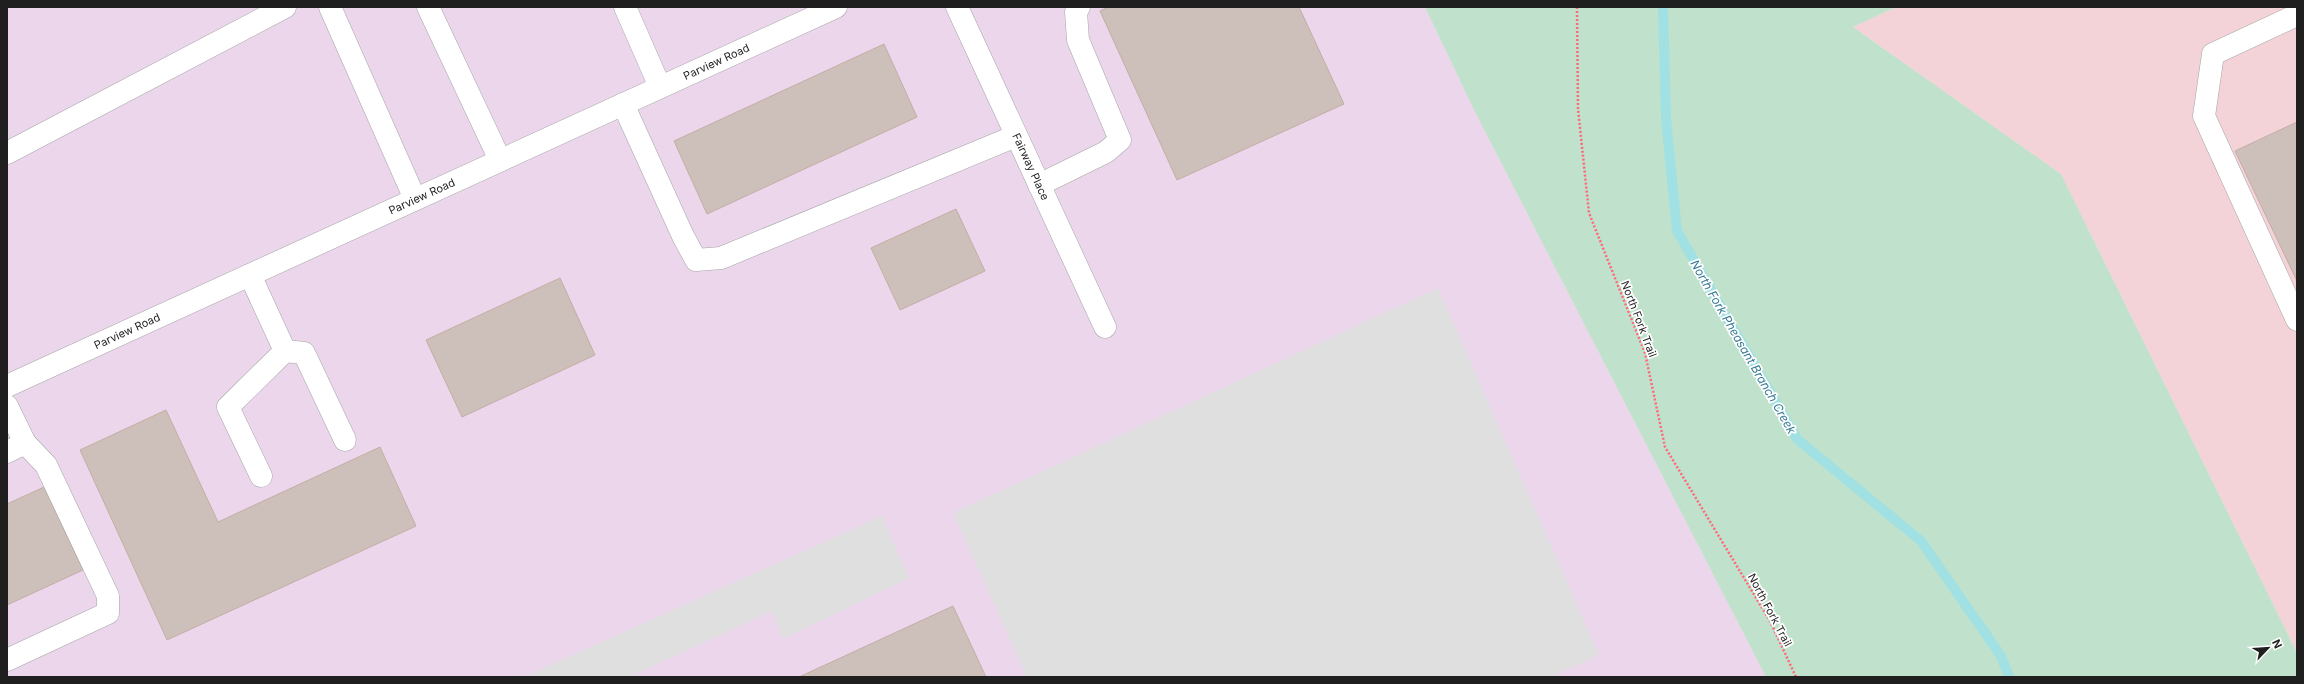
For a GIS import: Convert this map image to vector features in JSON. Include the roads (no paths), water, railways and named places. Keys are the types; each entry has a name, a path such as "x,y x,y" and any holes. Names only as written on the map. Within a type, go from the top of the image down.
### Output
{"street":[{"path":"7,153 285,7"},
{"path":"330,7 415,199"},
{"path":"428,7 500,160"},
{"path":"624,7 660,87"},
{"name":"Parview Road","path":"7,386 836,7"},
{"name":"Fairway Place","path":"957,7 1105,327"},
{"path":"1039,185 1106,152 1120,140 1078,40 1076,12 1079,7"},
{"path":"2297,14 2213,54 2204,116 2297,320"},
{"path":"623,104 683,236 696,260 721,258 1016,136"},
{"path":"250,275 285,351"},
{"path":"285,351 304,353 345,440"},
{"path":"261,476 228,407 285,351"},
{"path":"7,406 16,448 46,465 108,596 108,613 7,660"}],"waterway":[{"name":"North Fork Pheasant Branch Creek","path":"1663,7 1666,118 1677,231 1797,439 1921,541 2001,656 2009,677"}]}
